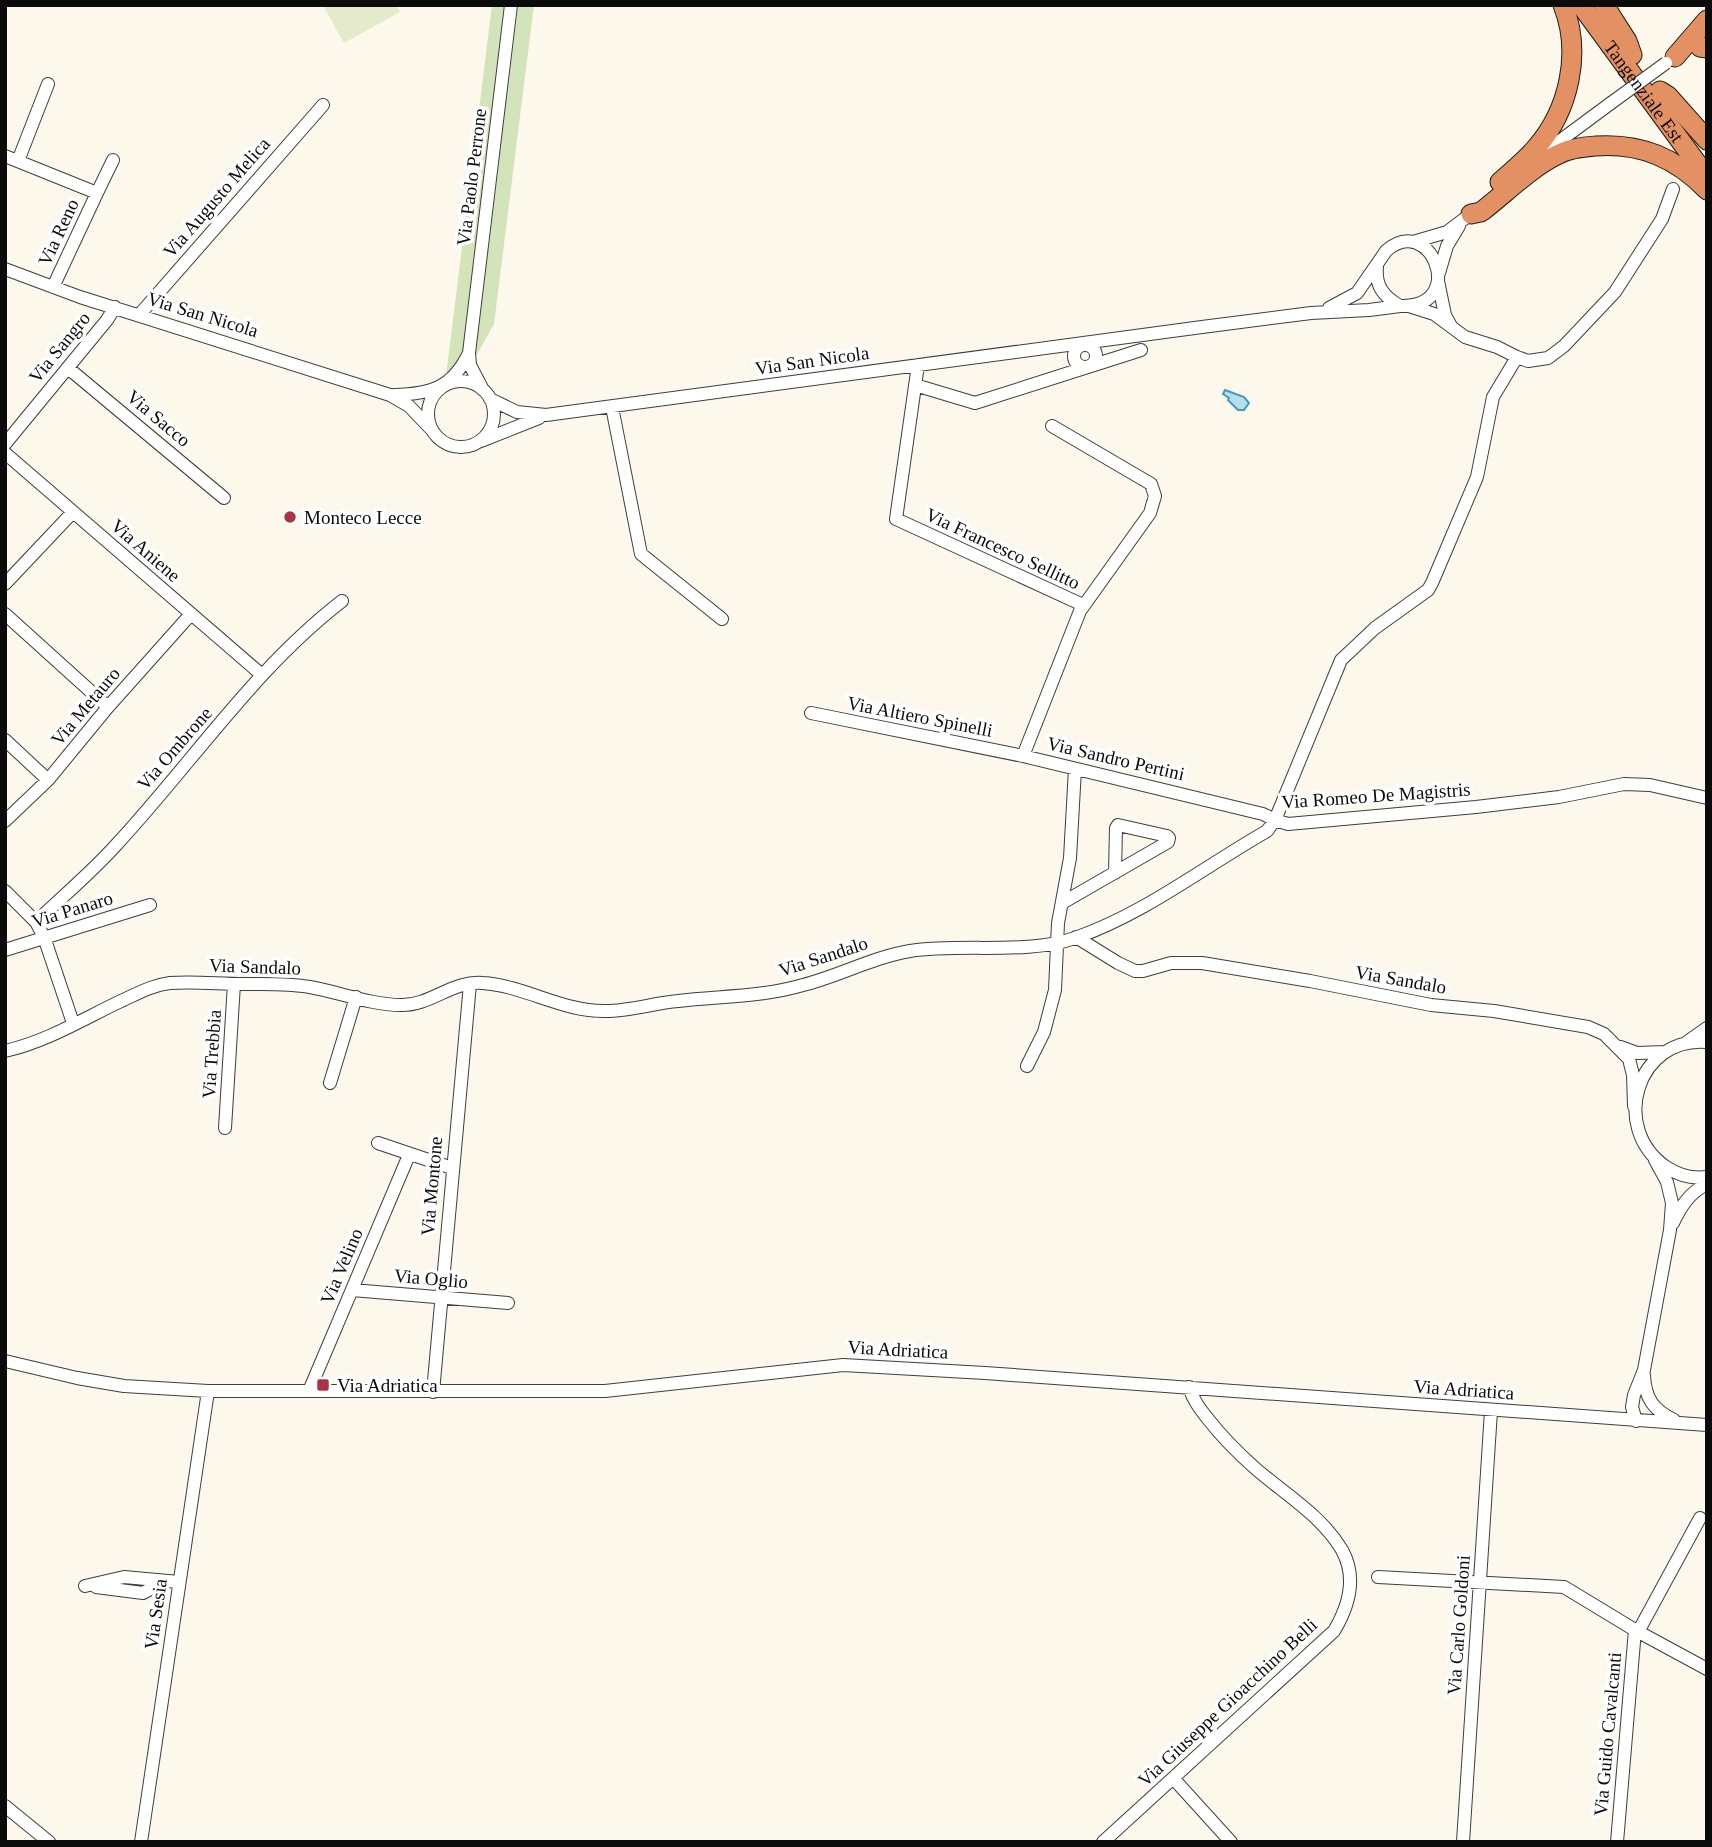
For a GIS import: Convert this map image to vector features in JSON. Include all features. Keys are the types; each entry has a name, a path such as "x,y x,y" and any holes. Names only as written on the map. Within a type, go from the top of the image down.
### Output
{"highway":[{"path":"1472,213 1494,187 1534,150 1553,124 1568,82 1572,57 1569,22 1563,5"},
{"name":"Tangenziale Est","path":"1581,5 1707,177"},
{"name":"Tangenziale Est","path":"1595,5 1707,157"},
{"path":"1604,5 1627,41 1632,55"},
{"path":"1671,60 1707,20"},
{"path":"1660,91 1668,96 1707,140"},
{"path":"1472,213 1481,212 1559,154 1593,146 1633,147 1654,152 1684,169 1707,190"}],"street":[{"name":"Via Paolo Perrone","path":"487,395 470,365 469,353 511,5"},
{"path":"1405,306 1428,298 1439,277 1447,247 1472,213 1573,130 1671,60 1704,47"},
{"path":"11,159 48,84"},
{"name":"Via Augusto Melica","path":"139,314 323,105"},
{"name":"Via Reno","path":"11,159 97,193"},
{"name":"Via Reno","path":"53,287 113,160"},
{"name":"Via San Nicola","path":"1377,267 1378,285 1383,294 1405,306 1434,314 1456,332 1517,357 1536,361 1555,355 1595,316 1629,273 1662,219 1673,189"},
{"name":"Via San Nicola","path":"1311,313 1330,308 1350,298 1362,287 1381,257 1392,246 1440,236 1472,213"},
{"path":"1411,243 1432,254 1446,315 1456,332"},
{"name":"Via San Nicola","path":"5,269 53,287 390,395 409,406 442,442 450,446 470,446 546,415"},
{"name":"Via San Nicola","path":"390,395 430,391 460,381 472,383 517,412 546,415 1311,313 1405,306"},
{"name":"Via Sangro","path":"5,444 115,307"},
{"path":"1082,344 1076,348 1073,355 1075,363 1088,367"},
{"path":"915,385 975,403 1141,350"},
{"name":"Via Paolo Perrone","path":"442,387 457,374 469,353"},
{"path":"1275,820 1341,660 1375,628 1428,590 1432,583 1477,477 1493,397 1517,357"},
{"name":"Via Francesco Sellitto","path":"918,365 896,519 1083,606"},
{"name":"Via Sacco","path":"68,368 224,498"},
{"path":"431,429 429,405 442,387"},
{"path":"478,443 488,432 494,414 487,395"},
{"path":"612,407 641,554 722,619"},
{"name":"Via Sandro Pertini","path":"1052,426 1147,481 1151,484 1155,496 1150,513 1083,606 1023,756 1264,814 1275,820"},
{"name":"Via Aniene","path":"5,453 262,675"},
{"path":"5,584 73,512"},
{"name":"Via Ombrone","path":"36,922 116,845 262,675 312,625 342,601"},
{"path":"5,614 108,707"},
{"name":"Via Metauro","path":"5,821 48,780 108,707 191,614"},
{"name":"Via Altiero Spinelli","path":"810,713 1023,756"},
{"path":"5,740 48,780"},
{"path":"1027,1066 1037,1049 1050,1012 1056,976 1057,943 1070,858 1074,769"},
{"name":"Via Romeo De Magistris","path":"1076,937 1110,922 1181,883 1267,831 1275,820 1288,824 1476,807 1559,797 1624,783 1650,785 1707,798"},
{"path":"1062,903 1115,873 1168,842 1167,835 1118,825 1115,873"},
{"path":"5,891 36,922 44,937 73,1023"},
{"name":"Via Panaro","path":"5,950 150,905"},
{"name":"Via Sandalo","path":"5,1051 45,1039 73,1023 156,985 170,983 298,985 398,1005 410,1005 470,984 495,985 589,1010 630,1010 655,1003 778,991 805,985 876,959 908,951 943,947 1057,943 1076,937 1135,971 1171,963 1202,963 1432,1005 1566,1022 1595,1030 1628,1051 1645,1054 1665,1052"},
{"name":"Via Trebbia","path":"225,1128 234,984"},
{"name":"Via Montone","path":"433,1392 470,984"},
{"path":"330,1083 356,996"},
{"path":"1634,1106 1638,1085 1649,1067 1665,1052 1695,1038 1707,1028"},
{"path":"1677,1046 1698,1041 1707,1042"},
{"path":"1613,1042 1631,1066 1639,1135 1667,1182 1672,1203 1670,1230 1643,1370 1640,1395 1642,1415 1636,1421"},
{"path":"378,1143 452,1168"},
{"name":"Via Velino","path":"309,1391 409,1155"},
{"path":"1655,1160 1675,1173 1698,1178 1707,1177"},
{"path":"1670,1230 1681,1205 1699,1187 1707,1184"},
{"name":"Via Oglio","path":"352,1290 508,1303"},
{"name":"Via Adriatica","path":"5,1361 124,1386 208,1391 605,1391 843,1365 1707,1425"},
{"name":"Via Giuseppe Gioacchino Belli","path":"1103,1842 1334,1631 1349,1599 1347,1564 1342,1550 1321,1525 1230,1444 1192,1398 1189,1387"},
{"name":"Via Sesia","path":"141,1842 208,1391"},
{"path":"1594,1418 1624,1407 1640,1395"},
{"path":"1640,1395 1661,1414 1680,1423"},
{"name":"Via Carlo Goldoni","path":"1463,1842 1492,1410"},
{"path":"1637,1631 1700,1518"},
{"path":"165,1581 143,1593 85,1586 124,1577 165,1581 179,1583"},
{"path":"1378,1577 1564,1587 1707,1669"},
{"name":"Via Guido Cavalcanti","path":"1617,1842 1637,1631"},
{"path":"1173,1778 1231,1842"},
{"path":"5,1806 49,1842"}],"green space":[{"path":"323,5 396,5 400,12 344,43"},
{"path":"492,5 507,5 463,359 446,376"},
{"path":"518,5 534,5 494,324 475,358"}],"water":[{"path":"1225,390 1244,397 1249,403 1244,410 1238,410 1228,400 1223,394"}],"place":[{"name":"Monteco Lecce","path":"290,517"},
{"name":"Via Adriatica","path":"323,1385"}]}
